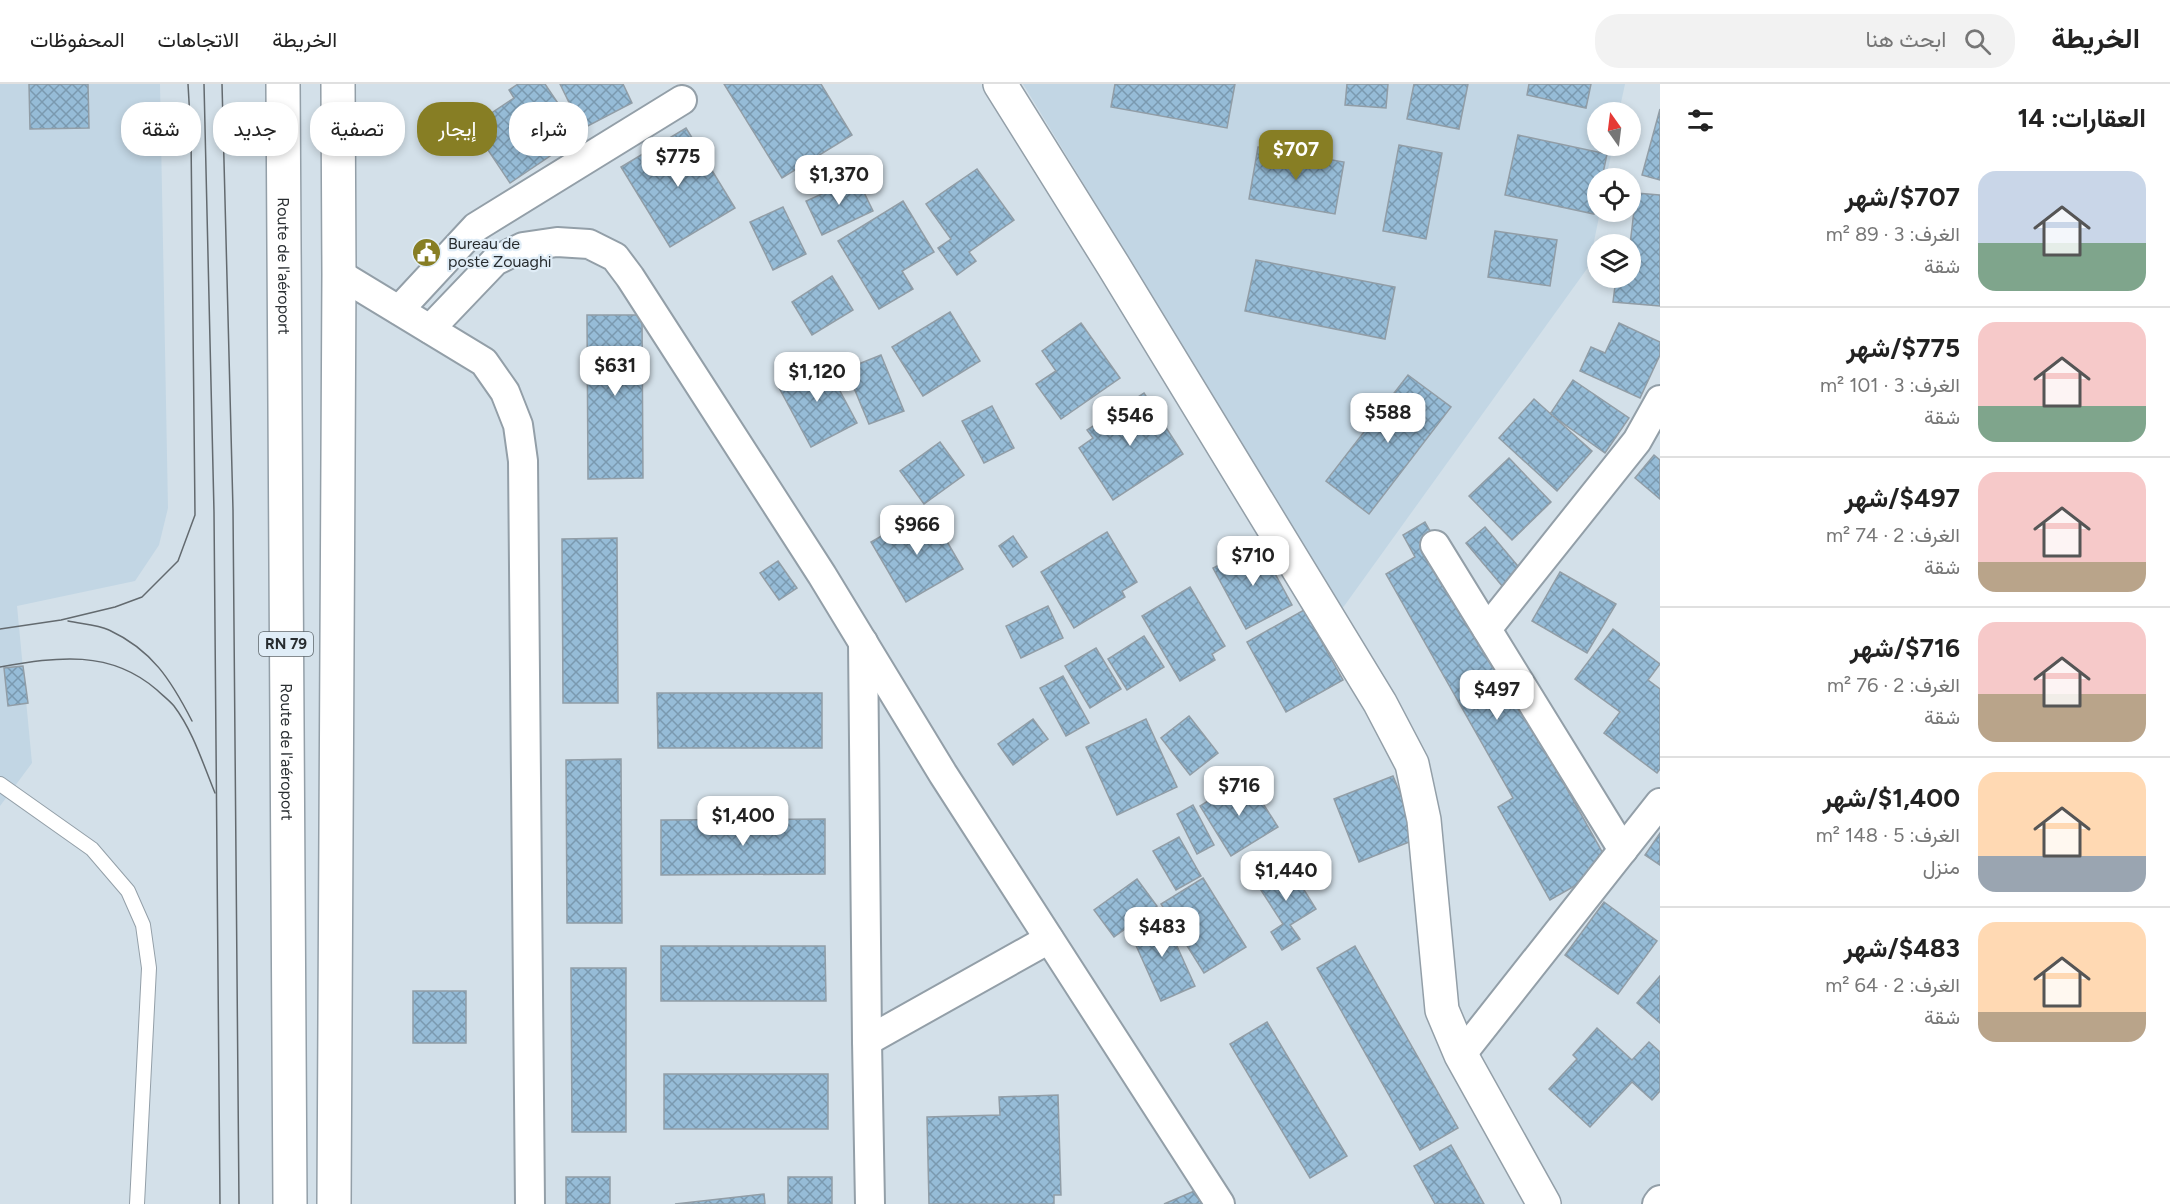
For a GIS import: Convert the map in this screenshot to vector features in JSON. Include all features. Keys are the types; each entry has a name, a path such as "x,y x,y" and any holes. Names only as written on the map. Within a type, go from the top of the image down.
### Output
{"main road":[{"name":"RN 79","path":"279,84 280,102"},
{"name":"Route de l'aéroport","path":"283,84 283,102"},
{"name":"RN 79","path":"334,1204 338,84"},
{"path":"1000,84 1380,703 1412,764 1424,820 1443,1010 1461,1055 1544,1204"},
{"name":"Route de l'aéroport","path":"282,156 290,1204"}],"street":[{"path":"399,310 476,227 682,100"},
{"path":"430,329 495,261 523,246 557,242 589,244 615,257 822,575 943,774 1220,1204"},
{"path":"339,274 484,363 505,392 518,425 524,461 530,1204"},
{"path":"1487,629 1637,441 1660,400"},
{"path":"1435,545 1623,850"},
{"path":"863,642 870,1204"},
{"path":"1461,1055 1660,803"},
{"path":"867,1041 1049,939"},
{"path":"1657,1204 1660,1200"}],"lane":[{"path":"0,784 92,849 128,891 143,925 149,968 137,1204"}],"shaded area":[{"path":"0,84 160,84 160,102 121,102 121,156 161,156 168,508 159,545 135,581 17,606 32,763 0,806"},
{"path":"1023,84 1625,84 1621,102 1587,102 1587,156 1611,156 1608,168 1587,168 1587,222 1598,222 1596,234 1587,234 1587,269 1342,609"}],"building":[{"path":"29,84 88,84 89,128 30,129"},
{"path":"518,84 545,84 557,102 509,102 509,156 550,156 510,183 492,156 497,156 497,109 514,98 509,90"},
{"path":"560,84 623,84 632,103 588,126 588,102 569,102"},
{"path":"724,84 821,84 852,135 782,178"},
{"path":"1115,84 1235,84 1227,128 1111,107"},
{"path":"1347,84 1388,84 1386,108 1345,105"},
{"path":"1414,84 1468,84 1459,129 1407,119"},
{"path":"1529,84 1591,84 1586,108 1527,95"},
{"path":"1660,109 1660,180 1642,175"},
{"path":"686,128 735,208 670,247 621,167"},
{"path":"1518,135 1587,150 1587,156 1607,156 1604,168 1587,168 1587,213 1505,195"},
{"path":"1399,145 1442,153 1426,239 1383,231"},
{"path":"1258,147 1344,162 1335,214 1249,199"},
{"path":"977,169 1014,220 969,252 976,261 957,275 938,248 951,239 926,204"},
{"path":"857,178 873,211 822,235 806,201"},
{"path":"1641,193 1660,195 1660,306 1613,302 1615,288 1641,288 1641,234 1631,234 1633,222 1641,222"},
{"path":"903,201 934,252 902,271 913,289 879,309 838,241"},
{"path":"783,207 806,254 773,270 750,222"},
{"path":"1495,231 1557,240 1550,286 1488,277"},
{"path":"1256,260 1395,287 1385,339 1245,311"},
{"path":"832,276 853,310 812,335 792,302"},
{"path":"950,312 980,361 923,396 892,347"},
{"path":"587,315 642,315 643,478 588,479"},
{"path":"1081,323 1120,378 1061,419 1036,384 1056,371 1042,351"},
{"path":"1619,323 1660,342 1660,355 1640,398 1580,371 1591,347 1605,353"},
{"path":"881,355 904,411 869,424 846,369"},
{"path":"823,359 857,423 811,447 777,384"},
{"path":"1408,375 1451,407 1369,514 1326,481"},
{"path":"1573,380 1629,418 1605,453 1550,414"},
{"path":"1144,393 1183,454 1113,500 1079,448 1093,438 1087,430"},
{"path":"1534,399 1592,451 1557,491 1499,438"},
{"path":"992,406 1014,448 984,463 962,421"},
{"path":"940,442 964,475 924,504 900,471"},
{"path":"1654,455 1660,460 1660,499 1635,478"},
{"path":"1509,458 1551,502 1512,540 1469,496"},
{"path":"928,509 963,569 906,602 871,542"},
{"path":"1425,522 1464,590 1476,626 1610,866 1550,900 1498,807 1513,798 1386,574 1415,557 1403,535"},
{"path":"1485,527 1522,571 1503,587 1466,543"},
{"path":"1107,532 1137,582 1122,591 1125,597 1074,628 1041,572"},
{"path":"1013,536 1027,557 1013,567 999,546"},
{"path":"617,538 618,703 563,703 562,539"},
{"path":"1259,544 1292,605 1246,629 1213,568"},
{"path":"778,561 797,588 779,600 760,573"},
{"path":"1560,572 1616,604 1587,653 1532,621"},
{"path":"1190,587 1225,646 1212,654 1215,660 1180,681 1142,616"},
{"path":"1048,606 1063,638 1021,658 1006,626"},
{"path":"1304,610 1343,680 1286,712 1247,642"},
{"path":"1613,629 1660,664 1648,680 1660,689 1660,769 1657,773 1604,733 1620,712 1575,679"},
{"path":"1144,636 1164,667 1127,690 1108,659"},
{"path":"1096,648 1121,689 1090,708 1065,666"},
{"path":"23,666 28,703 8,706 4,668"},
{"path":"1063,676 1089,723 1066,736 1040,688"},
{"path":"657,693 822,693 822,748 658,748"},
{"path":"1189,716 1218,753 1190,775 1161,738"},
{"path":"1033,719 1048,739 1013,765 998,744"},
{"path":"1146,719 1177,787 1117,815 1086,747"},
{"path":"621,759 622,923 567,923 566,760"},
{"path":"1393,776 1419,838 1359,862 1334,799"},
{"path":"1246,777 1278,827 1231,856 1200,806"},
{"path":"1193,805 1214,845 1197,854 1177,814"},
{"path":"825,819 825,874 661,875 661,820"},
{"path":"1660,833 1660,865 1645,855"},
{"path":"1179,837 1201,876 1176,890 1153,851"},
{"path":"1286,861 1316,909 1290,925 1300,939 1282,950 1271,932 1283,924 1255,881"},
{"path":"1203,878 1246,947 1204,973 1161,904"},
{"path":"1137,879 1157,906 1114,937 1094,910"},
{"path":"1604,902 1657,941 1618,994 1565,955"},
{"path":"1163,915 1195,986 1161,1001 1129,930"},
{"path":"661,946 825,946 826,1001 661,1001"},
{"path":"1355,946 1458,1128 1420,1150 1317,968"},
{"path":"571,968 626,968 626,1132 572,1132"},
{"path":"1660,976 1660,1023 1637,1003"},
{"path":"413,991 466,991 466,1043 413,1043"},
{"path":"1267,1022 1347,1156 1310,1178 1230,1044"},
{"path":"1597,1028 1632,1060 1649,1042 1660,1052 1660,1091 1652,1100 1632,1082 1590,1127 1549,1089 1577,1059 1573,1055"},
{"path":"664,1074 828,1074 828,1129 664,1129"},
{"path":"1058,1095 1061,1195 1054,1195 1054,1204 929,1204 927,1117 1000,1115 999,1097"},
{"path":"1451,1145 1484,1204 1435,1204 1414,1166"},
{"path":"566,1177 610,1177 610,1204 566,1204"},
{"path":"788,1177 832,1177 832,1204 788,1204"},
{"path":"1206,1186 1214,1204 1164,1204"},
{"path":"764,1194 765,1204 675,1204"}],"tram line":[{"path":"0,629 61,620 115,607 142,597 178,561 195,515 191,136 188,84"},
{"path":"204,84 214,512 220,1204"},
{"path":"222,84 233,510 239,1204"},
{"path":"68,621 104,628 137,647 168,679 192,721"},
{"path":"0,667 62,659 82,659 102,662 139,677 168,700 181,716 215,793"}],"place":[{"name":"Bureau de poste Zouaghi","path":"427,252"}]}
